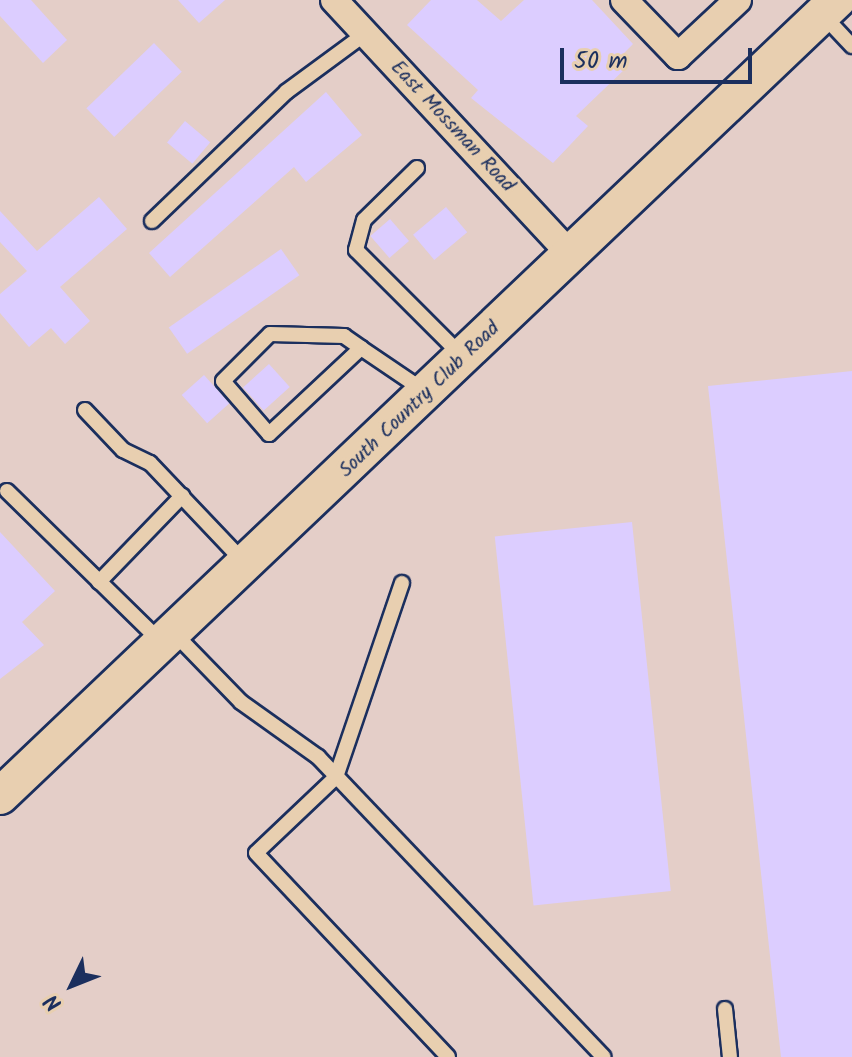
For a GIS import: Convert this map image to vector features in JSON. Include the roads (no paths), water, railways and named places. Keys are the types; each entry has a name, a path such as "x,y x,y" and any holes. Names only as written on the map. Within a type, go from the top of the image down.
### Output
{"street":[{"name":"East Mossman Road","path":"334,0 571,255"},
{"path":"624,0 678,56 738,0"},
{"name":"South Country Club Road","path":"3,788 169,640 829,7"}],"lane":[{"path":"829,7 852,46"},
{"path":"152,221 286,92 365,34"},
{"path":"417,168 364,220 356,250 464,358"},
{"path":"361,348 269,434 223,381 270,334 344,336 426,392"},
{"path":"85,410 182,496 247,565"},
{"path":"7,491 123,606 336,777 604,1057"},
{"path":"99,582 182,496"},
{"path":"402,583 336,777 256,853 448,1057"},
{"path":"725,1009 730,1057"}]}
